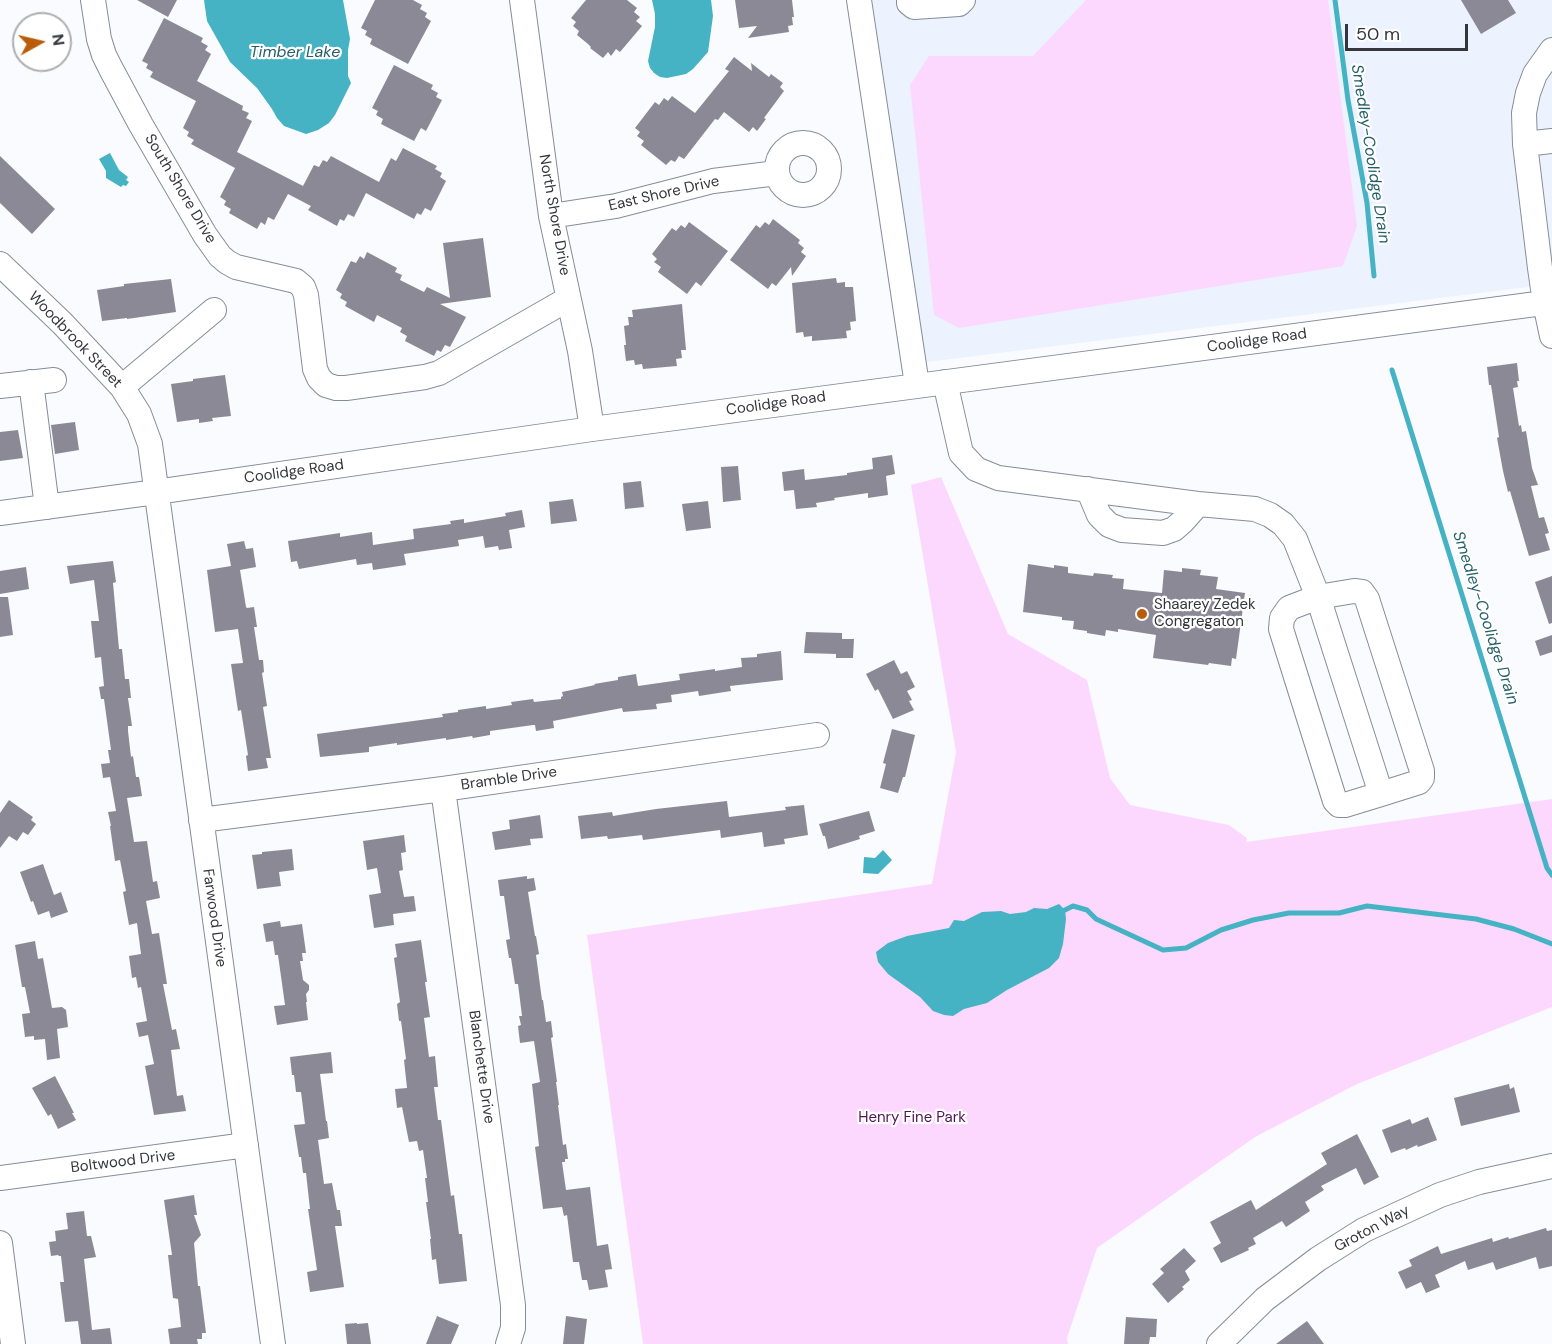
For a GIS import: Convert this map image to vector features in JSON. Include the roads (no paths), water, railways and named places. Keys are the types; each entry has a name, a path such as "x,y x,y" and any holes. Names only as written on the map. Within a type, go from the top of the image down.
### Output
{"street":[{"name":"South Shore Drive","path":"93,0 104,55 153,145 220,256 236,267 296,281 303,287 306,295 315,369 319,378 326,385 346,388 439,373 568,299"},
{"name":"North Shore Drive","path":"522,0 551,216 580,351 592,429"},
{"path":"859,0 917,385"},
{"path":"909,0 914,7 959,4 963,0"},
{"path":"1552,50 1535,74 1524,113 1525,144 1552,336"},
{"path":"1525,144 1552,141"},
{"name":"East Shore Drive","path":"551,216 616,206 713,181 777,173"},
{"name":"Woodbrook Street","path":"0,264 62,323 122,387 131,400 150,444 156,492"},
{"name":"Coolidge Road","path":"0,513 592,429 1548,303"},
{"path":"122,387 214,310"},
{"path":"0,386 54,380"},
{"path":"31,382 47,507"},
{"path":"945,382 961,453 976,469 998,478 1198,504 1255,509 1270,515 1282,524 1296,539 1318,597 1381,794"},
{"path":"1089,489 1099,515 1109,525 1122,530 1163,533 1174,529 1198,504"},
{"name":"Farwood Drive","path":"156,492 273,1344"},
{"path":"1354,591 1362,592 1367,599 1422,771 1422,778 1419,782 1345,805 1340,805 1335,801 1281,629 1282,618 1289,608 1318,597 1354,591"},
{"name":"Bramble Drive","path":"201,820 443,789 817,735"},
{"name":"Blanchette Drive","path":"443,789 513,1305 513,1328 508,1344"},
{"name":"Boltwood Drive","path":"0,1178 246,1145"},
{"name":"Groton Way","path":"1219,1344 1274,1292 1318,1259 1364,1230 1440,1195 1479,1182 1552,1166"},
{"path":"0,1243 13,1344"}],"water":[{"name":"Timber Lake","path":"204,0 343,0 350,39 348,76 351,83 329,123 306,134 284,126 257,88 230,62 207,21"},
{"path":"652,0 711,0 713,16 708,52 686,74 660,77 650,68 648,61 655,27"},
{"path":"110,153 119,170 128,177 126,180 129,182 126,186 121,187 106,178 106,171 99,159"},
{"path":"883,850 892,860 878,874 863,873 864,857 875,858"},
{"path":"1059,904 1065,910 1066,919 1059,958 1049,968 987,1003 964,1009 953,1016 933,1011 920,997 888,974 878,962 876,952 888,943 907,936 949,928 954,920 964,921 982,912 1001,911 1010,914 1026,912 1034,908 1047,909"}],"waterway":[{"name":"Smedley-Coolidge Drain","path":"1335,0 1348,100 1367,203 1374,276"},
{"name":"Smedley-Coolidge Drain","path":"1392,370 1547,868 1552,875"},
{"path":"1065,910 1073,906 1087,910 1096,919 1163,950 1186,948 1221,930 1253,920 1289,913 1339,913 1367,906 1476,919 1514,929 1552,944"}],"place":[{"name":"Shaarey Zedek Congregaton","path":"1142,614"}],"park label":[{"name":"Henry Fine Park","path":"912,1118"}]}
